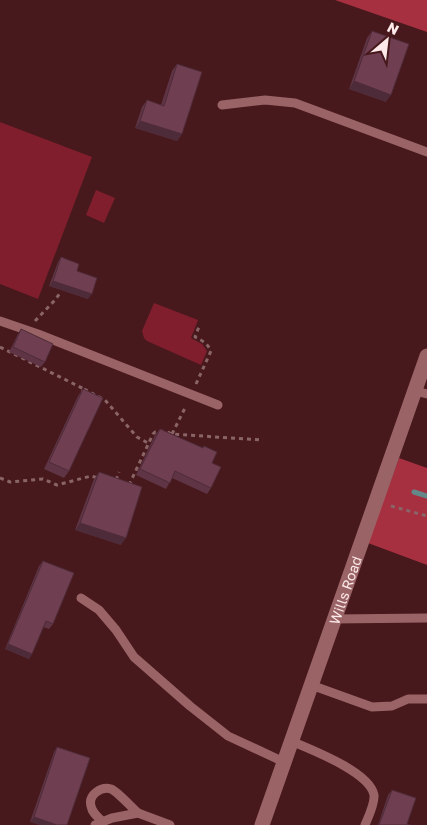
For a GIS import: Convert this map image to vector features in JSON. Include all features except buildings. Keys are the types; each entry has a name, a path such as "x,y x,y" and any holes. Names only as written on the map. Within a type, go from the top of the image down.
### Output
{"street":[{"name":"Wills Road","path":"262,825 376,501 421,392 427,356"}],"lane":[{"path":"222,105 265,100 295,103 427,152"},
{"path":"0,322 26,330 218,405"},
{"path":"81,598 99,610 116,630 134,657 205,718 228,736 284,762"},
{"path":"334,619 427,618"},
{"path":"311,685 372,706 392,706 408,699 427,699"},
{"path":"291,741 352,770 372,788 374,798 365,825"},
{"path":"138,813 112,818 99,823 94,814 90,799 95,792 109,788 118,793 138,813 170,825"}],"path":[{"path":"26,330 56,300 60,293"},
{"path":"0,347 105,400 137,437 148,443"},
{"path":"80,397 84,389"},
{"path":"128,487 155,432 165,431 172,434 261,440"},
{"path":"119,472 115,483 121,485"},
{"path":"0,478 10,482 43,478 57,485 91,476 99,478"},
{"path":"376,501 427,516"}],"shaded area":[{"path":"335,0 427,0 427,32"},
{"path":"0,122 92,157 38,299 0,284"},
{"path":"96,190 115,198 104,223 86,215"},
{"path":"154,303 198,320 191,338 202,344 207,351 201,365 144,338 142,331"},
{"path":"399,458 427,468 427,565 368,543"}],"waterway":[{"path":"414,492 427,496"}]}
